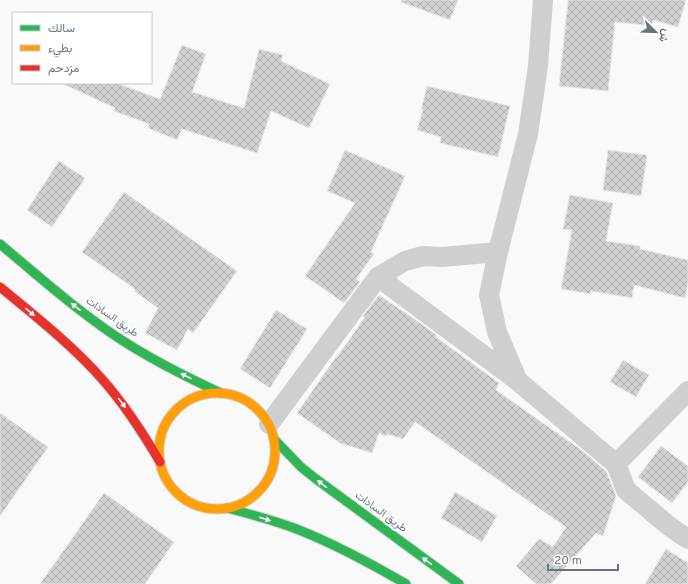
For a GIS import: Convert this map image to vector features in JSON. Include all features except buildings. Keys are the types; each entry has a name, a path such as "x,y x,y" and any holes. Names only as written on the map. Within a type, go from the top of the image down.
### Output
{"main road":[{"name":"طريق السادات","path":"0,244 67,300 115,336 167,367 221,393"},
{"path":"0,287 70,346 92,367 129,412 146,436 160,462 165,476 173,489 184,499 198,506 212,509 228,508 242,503 255,495 266,483 272,469 275,454 272,432 261,412 249,402 236,395 221,393 206,394 192,399 179,407 169,418 163,432 160,447 160,462"},
{"name":"طريق السادات","path":"272,432 301,467 316,480 459,584"},
{"path":"228,508 304,532 340,547 406,584"}],"street":[{"path":"518,381 497,332 489,296 498,252 528,134 538,66 543,0"},
{"path":"272,432 378,277 406,261 423,256 442,257 498,252"},
{"path":"378,277 518,381 616,464 626,490 669,526 688,539"},
{"path":"616,464 688,391"}],"traffic: fast":[{"path":"0,244 70,303 99,325 166,366 221,393"},
{"path":"274,439 301,467 316,479 459,584"},
{"path":"227,508 277,522 309,534 379,568 406,584"}],"traffic: slow":[{"path":"217,393 228,394 239,398 258,410 270,429 274,440 275,451 274,462 270,473 258,492 239,504 228,508 217,509 206,508 195,504 176,492 164,473 160,462 159,451 160,440 164,429 176,410 195,398 206,394 217,393"}],"traffic: jam":[{"path":"0,287 66,343 102,379 133,419 160,462"}]}
